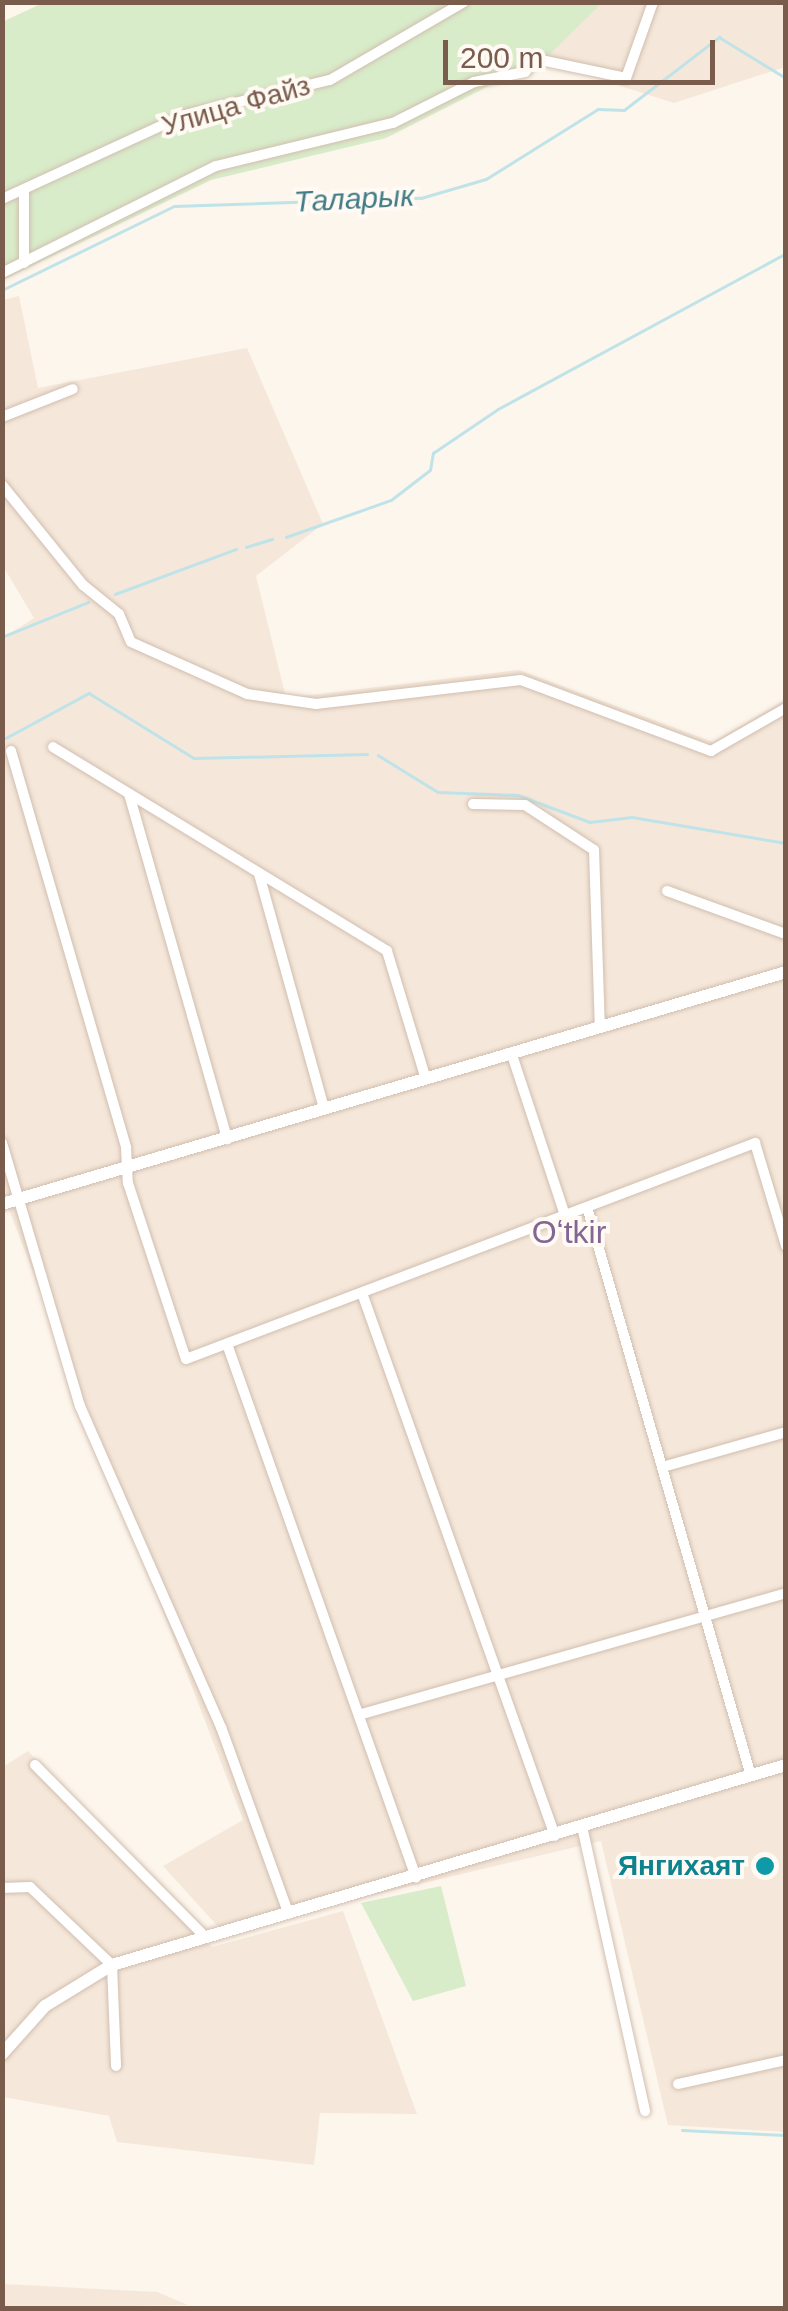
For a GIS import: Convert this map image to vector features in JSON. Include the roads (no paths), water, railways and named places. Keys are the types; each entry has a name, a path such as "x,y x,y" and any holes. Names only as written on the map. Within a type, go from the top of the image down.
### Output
{"street":[{"name":"Улица Файз","path":"2,200 185,115 330,80 464,2"},
{"path":"2,273 216,166 393,123 474,82 525,72 536,59 626,78 653,2"},
{"path":"24,192 24,264"},
{"path":"2,417 73,389"},
{"path":"2,485 84,585 119,614 130,642 247,694 316,704 521,680 711,751 786,708"},
{"path":"53,747 387,951 426,1079"},
{"path":"11,752 186,1359 755,1142 786,1246"},
{"path":"129,794 227,1138"},
{"path":"473,804 525,805 594,850 600,1028"},
{"path":"258,874 324,1109"},
{"path":"668,891 786,934"},
{"path":"2,1204 786,972"},
{"path":"512,1055 564,1215"},
{"path":"2,1143 80,1406 221,1727 288,1912"},
{"path":"586,1207 666,1466 704,1616 751,1776"},
{"path":"362,1294 556,1836"},
{"path":"227,1344 362,1714 416,1877"},
{"path":"666,1466 786,1432"},
{"path":"362,1714 786,1593"},
{"path":"35,1765 204,1936"},
{"path":"2,2054 45,2006 112,1965 556,1836 583,1832 786,1765"},
{"path":"583,1832 645,2111"},
{"path":"2,1888 30,1888 112,1965 116,2066"},
{"path":"678,2084 786,2060"}],"waterway":[{"name":"Таларык","path":"2,290 174,206 421,198 486,179 598,109 624,110 719,37 786,78"},
{"path":"286,537 391,500 430,470 433,453 498,409 786,253"},
{"path":"246,547 272,539"},
{"path":"115,594 236,549"},
{"path":"2,637 88,602"},
{"path":"2,740 89,693 194,758 367,754"},
{"path":"378,755 438,792 518,795 590,822 632,817 786,843"},
{"path":"682,2130 786,2135"}],"place":[{"name":"Янгихаят","path":"765,1866"}],"district":[{"name":"Oʻtkir","path":"569,1232"}]}
